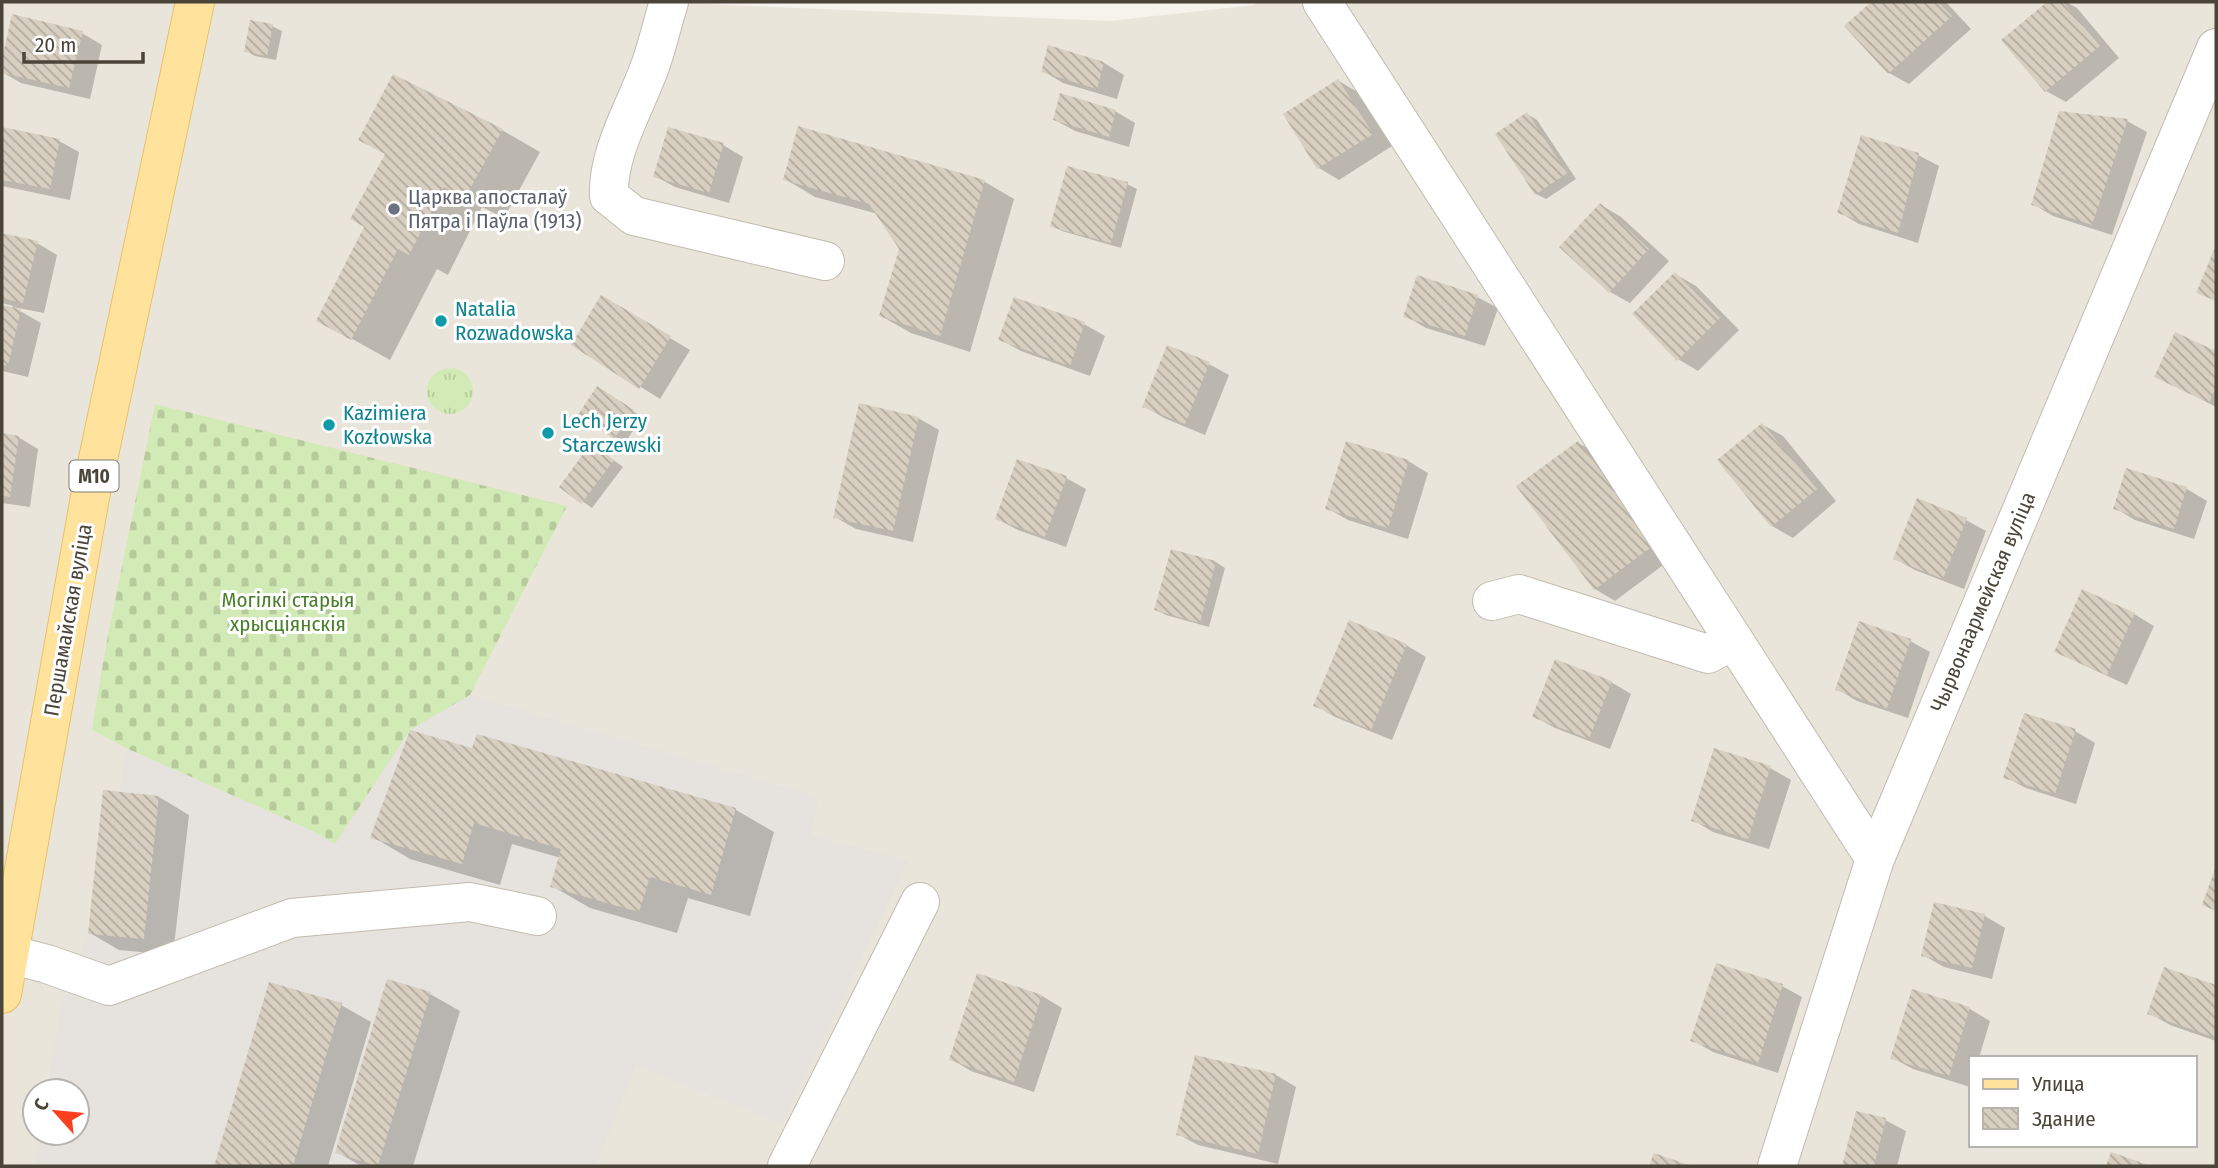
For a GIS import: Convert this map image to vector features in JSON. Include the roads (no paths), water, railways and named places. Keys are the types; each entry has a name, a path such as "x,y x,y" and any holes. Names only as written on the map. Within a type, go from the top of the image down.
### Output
{"main road":[{"name":"Першамайская вуліца","path":"2,994 90,497 195,2"}],"street":[{"path":"668,2 650,68 608,177 609,196 634,216 825,261"},
{"path":"1322,2 1875,859"},
{"name":"Чырвонаармейская вуліца","path":"1777,1166 1875,859 2216,48"},
{"path":"1492,601 1519,594 1708,654 1734,640"},
{"path":"9,954 109,986 292,918 470,902 537,916"},
{"path":"787,1166 920,902"}],"place":[{"name":"Царква апосталаў Пятра і Паўла (1913)","path":"394,209"},
{"name":"Natalia Rozwadowska","path":"441,321"},
{"name":"Kazimiera Kozłowska","path":"329,425"},
{"name":"Lech Jerzy Starczewski","path":"548,433"}],"park label":[{"name":"Могілкі старыя хрысціянскія","path":"288,612"}]}
